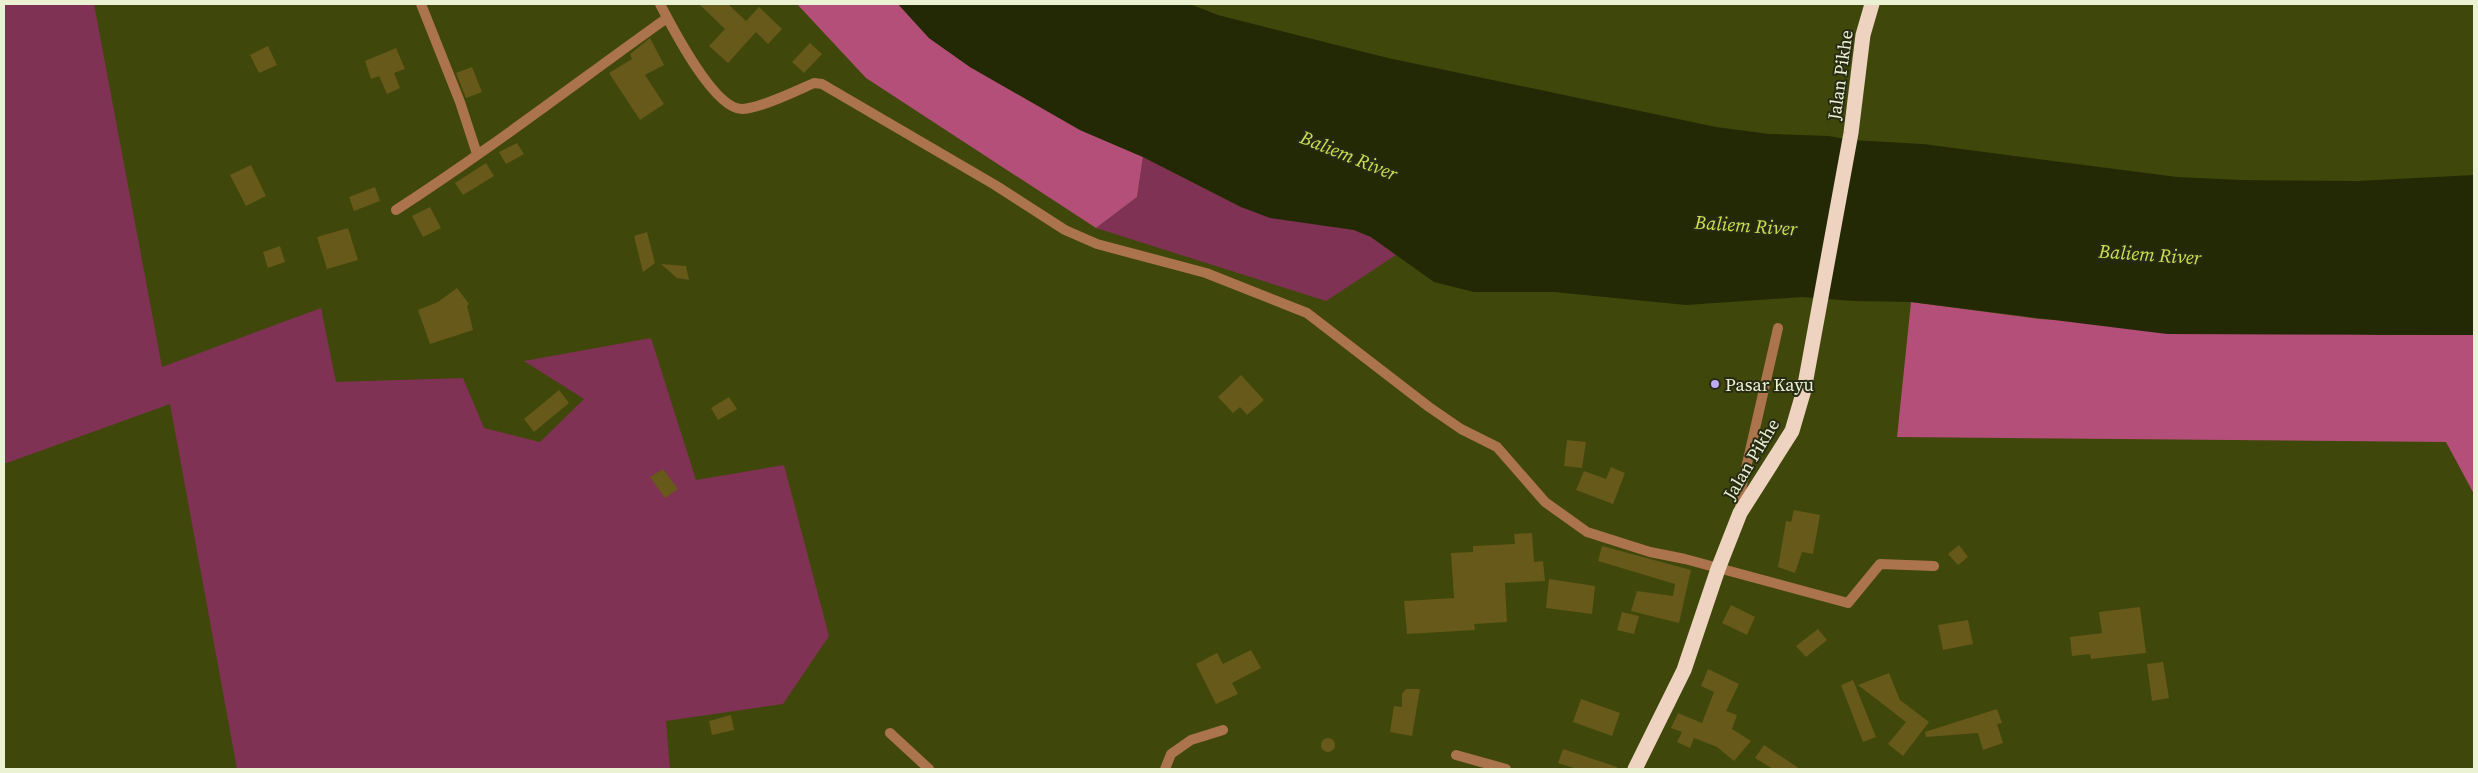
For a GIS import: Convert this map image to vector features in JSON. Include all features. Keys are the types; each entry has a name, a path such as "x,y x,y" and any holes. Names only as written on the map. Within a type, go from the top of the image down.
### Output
{"highway":[{"name":"Jalan Pikhe","path":"1635,769 1684,670 1718,569 1740,513 1792,431 1804,390 1851,133 1863,35 1872,4"}],"street":[{"path":"422,4 460,102 477,154"},
{"path":"660,4 687,56 707,82 732,107 745,109 814,83 832,89 995,185 1065,230 1097,244 1206,273 1306,313 1429,407 1461,429 1497,447 1545,502 1587,532 1650,552 1848,603 1880,564 1934,566"},
{"path":"396,210 509,134 548,102 667,18"},
{"path":"1740,513 1741,490 1778,328"},
{"path":"1164,769 1171,754 1191,740 1223,730"},
{"path":"890,733 929,769"},
{"path":"1456,755 1506,769"}],"shaded area":[{"path":"4,4 94,4 162,367 321,308 336,382 463,378 484,428 540,442 584,399 524,361 651,338 696,480 784,465 829,636 783,704 666,721 670,769 237,769 170,404 4,464"},
{"path":"797,4 898,4 929,38 970,67 1080,130 1143,157 1137,197 1096,228 866,78"},
{"path":"1143,157 1241,207 1354,230 1371,237 1396,255 1326,301 1096,228 1137,197"},
{"path":"1911,302 2039,319 2377,335 2474,335 2474,494 2446,442 1897,437"}],"water":[{"name":"Baliem River","path":"898,4 1190,4 1218,15 1388,58 1716,127 1769,134 1829,136 1851,140 1923,144 2177,177 2241,180 2357,181 2474,175 2474,335 2167,334 1911,302 1854,301 1802,297 1686,305 1554,292 1474,292 1434,282 1371,237 1354,230 1270,218 1241,207 1143,157 1080,130 970,67 929,38"}],"building":[{"path":"699,4 728,4 746,21 759,7 782,29 768,44 756,32 728,63 709,46 725,29"},
{"path":"650,38 664,65 645,75 664,104 640,120 609,73 632,59 630,54"},
{"path":"810,43 822,54 804,73 792,62"},
{"path":"268,46 277,65 259,73 250,55"},
{"path":"396,48 405,69 394,73 400,88 387,94 379,76 371,79 365,61"},
{"path":"472,67 482,92 466,98 456,73"},
{"path":"517,143 524,154 506,164 499,152"},
{"path":"486,163 494,176 463,195 455,183"},
{"path":"251,165 266,196 246,206 230,175"},
{"path":"375,187 380,201 354,211 349,197"},
{"path":"430,207 441,228 423,237 412,216"},
{"path":"348,228 358,260 327,269 317,237"},
{"path":"647,232 655,263 643,272 634,236"},
{"path":"280,246 285,262 268,268 263,252"},
{"path":"661,264 686,266 689,280 677,278"},
{"path":"457,288 469,304 467,306 473,330 430,344 418,310 438,302"},
{"path":"1241,375 1264,400 1247,415 1240,407 1233,413 1218,397"},
{"path":"559,390 569,403 534,432 524,419"},
{"path":"729,397 737,409 718,420 711,408"},
{"path":"1567,440 1586,442 1582,468 1564,466"},
{"path":"1611,467 1625,473 1613,504 1576,490 1584,471 1606,479"},
{"path":"663,469 678,489 665,498 650,477"},
{"path":"1794,510 1820,515 1813,554 1802,552 1795,573 1778,567 1786,521 1791,522"},
{"path":"1532,533 1534,562 1543,561 1545,581 1505,583 1507,622 1474,624 1475,630 1407,634 1404,601 1454,598 1451,553 1473,552 1473,546 1515,544 1514,534"},
{"path":"1959,545 1968,557 1958,565 1948,554"},
{"path":"1602,546 1691,570 1679,623 1631,611 1637,591 1673,596 1675,584 1598,561"},
{"path":"1549,579 1595,586 1592,614 1546,608"},
{"path":"1731,605 1755,617 1747,635 1722,623"},
{"path":"2140,607 2146,653 2091,659 2090,654 2072,656 2070,637 2102,633 2099,612"},
{"path":"1622,612 1639,616 1634,634 1617,630"},
{"path":"1968,620 1973,644 1943,650 1938,625"},
{"path":"1818,629 1827,640 1806,657 1796,646"},
{"path":"1251,650 1261,668 1232,683 1238,694 1216,704 1196,664 1217,653 1223,664"},
{"path":"2163,662 2169,698 2152,701 2147,664"},
{"path":"1708,669 1739,684 1726,711 1737,715 1732,729 1751,741 1734,761 1717,747 1694,738 1690,748 1677,742 1682,732 1671,728 1678,713 1702,723 1714,692 1701,686"},
{"path":"1889,673 1900,700 1929,722 1903,756 1888,744 1906,722 1858,685"},
{"path":"1853,680 1876,737 1863,742 1841,685"},
{"path":"1406,689 1420,689 1412,736 1390,732 1394,706 1402,707 1402,694"},
{"path":"1581,699 1620,713 1612,736 1573,722"},
{"path":"1997,709 2002,723 1997,724 2003,743 1983,750 1978,733 1926,737 1925,732"},
{"path":"731,715 734,730 712,735 709,721"},
{"path":"1328,738 1333,740 1335,745 1333,750 1328,752 1323,750 1321,745 1323,740"},
{"path":"1764,745 1800,769 1773,769 1755,758"},
{"path":"1563,749 1617,767 1617,769 1577,769 1558,763"}],"place":[{"name":"Pasar Kayu","path":"1715,384"}]}
